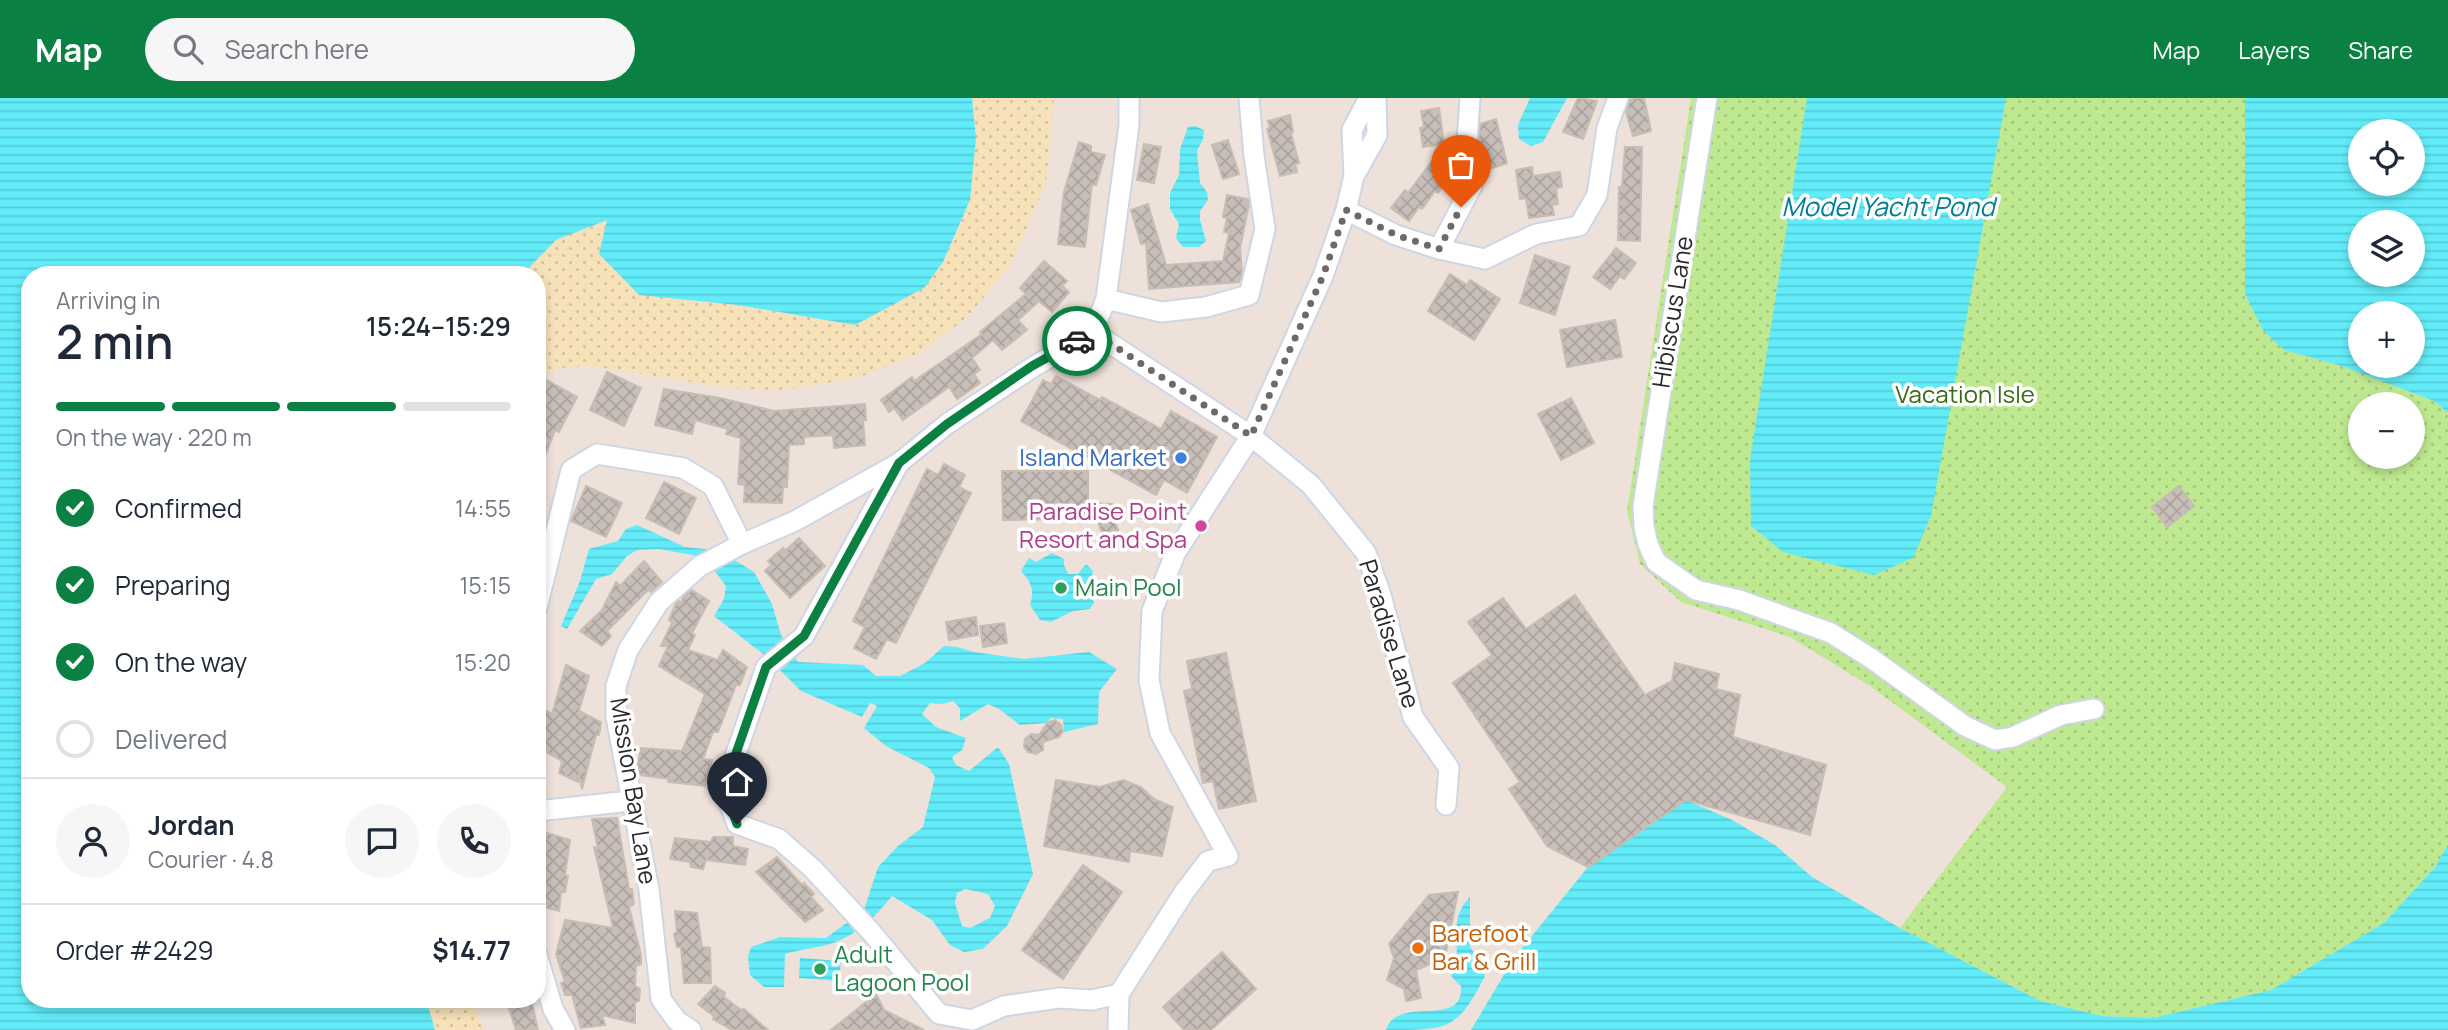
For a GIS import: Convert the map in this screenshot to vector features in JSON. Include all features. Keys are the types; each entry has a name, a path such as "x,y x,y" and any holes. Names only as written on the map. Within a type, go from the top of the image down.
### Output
{"street":[{"path":"1093,332 1106,299 1129,125 1129,98"},
{"path":"1106,299 1161,312 1206,307 1250,295 1265,229 1254,156 1250,98"},
{"path":"1118,1030 1119,994 1185,891 1208,861 1228,856 1160,733 1149,680 1152,611 1177,552 1251,436 1323,276 1346,210 1354,176 1352,130 1368,98"},
{"path":"1354,176 1377,135 1376,98"},
{"path":"1439,249 1472,187 1466,155 1470,98"},
{"path":"1346,210 1396,235 1439,249 1485,259 1536,234 1579,226 1597,195 1607,128 1618,98"},
{"name":"Hibiscus Lane","path":"1707,98 1643,506 1644,527 1656,562 1696,590 1739,600 1831,633 1965,726 1995,740 2013,737 2061,715 2094,709"},
{"name":"Paradise Lane","path":"1093,332 1251,436 1311,485 1366,553 1381,596 1413,717 1449,768 1446,805"},
{"name":"Mission Bay Lane","path":"691,1030 677,1020 661,999 649,890 616,717 616,687 628,650 659,602 700,566 795,521 899,463 947,424 1032,366 1093,332"},
{"path":"546,571 571,470 597,454 682,468 713,486 742,544"},
{"path":"899,463 804,636 766,667 724,788 737,824 779,839 813,869 872,933 939,1014 972,1020 1004,1006 1059,998 1092,1000 1119,994"},
{"path":"546,809 630,801"},
{"path":"546,985 553,1009 565,1030"}],"sand":[{"path":"972,98 1054,98 1046,184 1011,263 967,318 917,354 858,378 774,391 716,386 592,366 559,368 546,374 546,266 531,266 556,240 608,220 677,299 738,305 855,325 976,138"},
{"path":"429,1008 476,1008 483,1030 435,1030"}],"green space":[{"name":"Vacation Isle","path":"1691,98 2245,98 2245,294 2284,350 2348,368 2348,378 2374,378 2410,392 2348,392 2348,469 2425,469 2425,398 2434,401 2448,413 2448,844 2436,866 2384,923 2271,990 2153,1018 2102,1016 2040,1001 1900,928 2007,787 1870,686 1790,637 1681,602 1640,564 1627,511"}],"water":[{"path":"0,98 972,98 976,138 970,200 943,262 924,288 855,325 738,305 639,295 599,254 607,220 556,240 531,266 21,266 21,1008 429,1008 435,1030 0,1030"},
{"path":"1530,98 1567,98 1543,142 1531,146 1519,139 1518,125"},
{"name":"Model Yacht Pond","path":"1807,98 2006,98 1931,516 1913,558 1874,575 1783,552 1751,526 1750,460"},
{"path":"2245,98 2448,98 2448,413 2434,401 2425,398 2425,392 2410,392 2374,378 2425,378 2425,301 2348,301 2348,368 2284,350 2263,330 2245,294"},
{"path":"1195,126 1204,130 1197,151 1200,183 1207,192 1208,200 1200,211 1206,241 1199,247 1183,247 1176,238 1179,224 1170,209 1170,193 1179,175 1180,149 1188,127"},
{"path":"637,525 685,547 705,549 736,561 754,572 772,604 781,635 798,662 863,665 876,676 900,676 925,663 944,646 1024,659 1089,652 1117,669 1099,692 1098,724 1064,732 1063,719 1051,718 1046,723 1020,725 988,704 960,721 960,708 953,701 930,703 922,714 936,727 966,738 962,750 952,757 956,765 969,771 998,747 1009,764 1033,874 1007,926 983,949 964,952 950,945 932,920 892,896 873,917 851,935 833,943 785,954 784,987 764,987 750,975 748,957 751,947 780,937 826,938 864,910 878,867 898,846 923,827 935,777 929,768 886,746 864,728 877,706 870,703 862,717 801,691 767,657 714,616 724,599 726,586 698,556 659,549 637,550 627,556 612,574 596,579 567,629 561,626 580,581 589,549 618,541 626,529","holes":["965,889 988,894 995,906 990,918 970,928 962,926 955,903 957,893"]},
{"name":"Main Pool","path":"1052,553 1064,559 1068,574 1078,574 1086,564 1093,571 1090,592 1094,603 1090,609 1073,611 1051,622 1040,620 1030,605 1031,587 1021,571 1029,558 1036,562"},
{"path":"1686,800 1732,820 1775,845 1812,877 1900,928 2040,1001 2102,1016 2153,1018 2271,990 2384,923 2436,866 2448,844 2448,1030 1471,1030 1514,958 1588,867"},
{"path":"1470,897 1470,947 1485,976 1467,1007 1458,1017 1438,1027 1386,1030 1393,1020 1403,1014 1441,1010 1452,1006 1459,999 1461,986 1451,976 1457,956 1458,917"},
{"name":"Adult Lagoon Pool","path":"800,958 841,961 839,981 799,978"}],"building":[{"path":"1578,98 1597,101 1583,139 1563,132"},
{"path":"1644,98 1651,131 1633,136 1626,112 1630,100"},
{"path":"1439,108 1444,144 1423,147 1420,128 1424,127 1421,111"},
{"path":"1290,115 1291,133 1299,163 1295,164 1297,172 1280,176 1267,129 1270,128 1268,121"},
{"path":"1496,119 1507,163 1487,170 1479,143 1480,124"},
{"path":"1228,140 1239,174 1223,179 1212,145"},
{"path":"1079,142 1091,146 1091,152 1105,155 1096,185 1092,184 1085,247 1058,244 1064,192"},
{"path":"1144,144 1161,147 1154,183 1137,180"},
{"path":"1625,147 1642,147 1640,241 1618,240 1619,187 1622,187"},
{"path":"1432,161 1451,175 1438,193 1435,191 1409,221 1391,208 1405,190 1408,193"},
{"path":"1532,167 1533,176 1560,172 1562,187 1556,188 1558,204 1552,205 1554,215 1529,218 1526,198 1520,199 1516,170"},
{"path":"1227,195 1248,199 1249,204 1240,248 1242,272 1239,282 1149,289 1146,243 1141,244 1131,210 1148,204 1166,265 1223,261 1229,233 1224,232 1227,218 1223,217"},
{"path":"1616,248 1636,263 1624,279 1620,276 1610,289 1593,277"},
{"path":"1535,255 1570,267 1555,315 1520,303"},
{"path":"1044,261 1067,281 1062,286 1069,292 1052,312 1039,301 1018,320 1027,330 1002,350 993,340 972,358 980,370 974,374 980,383 957,399 949,387 903,420 894,408 889,412 881,400 912,377 914,381 982,334 980,332 1026,294 1020,288"},
{"path":"1450,274 1467,285 1470,280 1500,299 1474,340 1428,311"},
{"path":"1615,320 1622,357 1567,367 1560,330"},
{"path":"607,372 641,388 624,426 590,410"},
{"path":"1056,376 1161,429 1171,411 1217,437 1187,493 1164,480 1156,495 1021,421 1043,380 1051,384"},
{"path":"546,380 577,397 559,432 555,430 546,453"},
{"path":"664,389 720,398 774,411 865,404 865,445 834,448 833,435 804,437 804,444 789,445 787,487 783,487 782,503 744,502 745,485 738,484 741,438 726,434 728,429 695,420 692,434 655,425"},
{"path":"1571,398 1594,443 1561,460 1538,414"},
{"path":"944,464 965,475 959,487 971,493 896,643 887,639 876,659 854,648 865,627 853,621 927,469 938,475"},
{"path":"1002,471 1088,471 1088,503 1112,504 1117,509 1114,519 1119,533 1117,539 1110,542 1104,539 1097,519 1003,520"},
{"path":"664,482 696,498 679,534 646,518"},
{"path":"586,486 622,503 606,537 571,521"},
{"path":"2179,486 2194,506 2167,527 2152,507"},
{"path":"799,538 825,566 790,598 765,571 771,565 768,561"},
{"path":"644,561 662,582 651,592 648,590 607,631 611,636 602,646 580,631 602,610 616,582 620,586"},
{"path":"692,590 709,601 692,633 695,635 688,650 718,660 723,650 747,667 740,685 736,685 718,732 713,732 703,759 712,760 705,786 668,782 669,779 640,775 638,765 641,748 682,751 705,694 659,666 668,646 661,646 672,623 669,620 676,603 681,603 684,596"},
{"path":"1575,595 1645,695 1672,681 1675,663 1719,674 1716,689 1740,695 1733,737 1826,765 1810,835 1686,800 1588,867 1547,846 1509,789 1520,782 1453,683 1492,655 1468,622 1503,598 1526,629"},
{"path":"976,617 978,635 949,640 946,622"},
{"path":"1004,623 1007,643 983,647 980,626"},
{"path":"1226,653 1256,801 1219,809 1213,781 1203,783 1184,691 1192,689 1187,661"},
{"path":"566,665 589,676 579,711 601,722 582,789 579,774 578,782 559,773 562,761 546,752 546,711 552,714"},
{"path":"1055,720 1063,731 1059,737 1043,742 1043,750 1036,754 1028,752 1024,747 1025,739 1031,734 1039,735 1048,722"},
{"path":"1056,780 1100,787 1123,780 1141,787 1154,799 1173,807 1162,856 1130,851 1129,862 1044,846"},
{"path":"617,818 629,889 632,889 634,904 629,907 641,955 641,964 636,966 635,986 640,989 639,1001 635,1002 635,1023 602,1015 605,1025 581,1028 572,995 565,995 561,983 565,982 556,954 565,920 613,928 594,847 598,849 592,819"},
{"path":"547,833 570,840 565,875 568,876 565,892 561,892 559,911 546,907"},
{"path":"713,837 733,837 733,846 748,849 745,865 706,860 703,869 691,867 690,862 670,859 675,838 711,842"},
{"path":"777,857 802,885 804,883 814,894 811,897 823,910 805,922 756,872"},
{"path":"1083,865 1122,892 1063,979 1022,950"},
{"name":"Barefoot Bar & Grill","path":"1458,892 1446,952 1435,962 1416,970 1421,998 1406,1001 1404,989 1387,980 1394,958 1389,944 1429,895"},
{"path":"675,911 697,913 702,947 710,948 711,983 684,983 681,947 677,947 674,934 677,932"},
{"path":"1222,952 1256,989 1211,1030 1184,1030 1163,1007"},
{"path":"715,986 725,993 724,997 741,1010 744,1009 768,1030 732,1030 713,1019 714,1016 698,1004"},
{"path":"876,994 884,1010 924,1030 831,1030"},
{"path":"509,1008 533,1008 538,1030 516,1030"}],"way so far":[{"path":"1077,341 1093,332 1251,436 1323,276 1346,210 1396,235 1439,249 1461,207"}],"place":[{"name":"Island Market","path":"1181,458"},
{"name":"Paradise Point Resort and Spa","path":"1201,526"},
{"name":"Main Pool","path":"1061,588"},
{"name":"Barefoot Bar & Grill","path":"1418,948"},
{"name":"Adult Lagoon Pool","path":"820,969"}],"route":[{"path":"737,824 724,788 766,667 804,636 899,463 947,424 1032,366 1077,341"}]}
